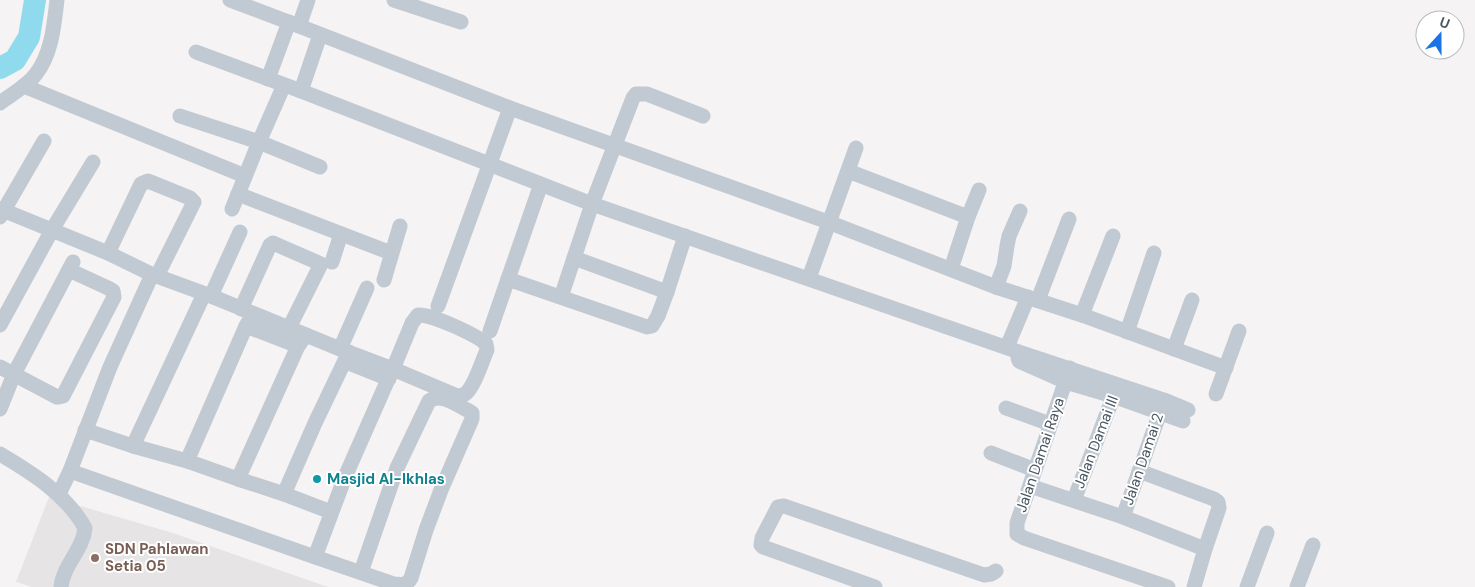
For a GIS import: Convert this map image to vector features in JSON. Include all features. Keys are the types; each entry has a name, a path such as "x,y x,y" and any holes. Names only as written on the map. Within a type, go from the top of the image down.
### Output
{"street":[{"path":"0,103 24,86 36,74 45,58 53,34 57,0"},
{"path":"230,0 510,108 615,144 828,222 996,287 1082,315 1226,368"},
{"path":"268,79 294,24 308,0"},
{"path":"394,0 461,22"},
{"path":"300,91 320,35"},
{"path":"196,52 592,204 1013,350 1068,375 1162,406 1185,416"},
{"path":"24,86 245,176"},
{"path":"232,209 284,86"},
{"path":"561,297 592,204 636,94 647,94 703,116"},
{"path":"438,306 510,108"},
{"path":"180,116 259,142 320,167"},
{"path":"44,141 1,212 52,230 108,253 154,275 208,295 247,316 302,340 344,354 391,374 457,396 462,396 470,387 487,350 486,344 475,336 429,316 418,315 412,323 391,374 356,452 331,512 316,557"},
{"path":"809,278 856,148"},
{"path":"0,325 52,230 93,162"},
{"path":"848,171 968,217"},
{"path":"59,494 70,472 110,367 150,279 194,202 190,198 148,181 141,184 108,253"},
{"path":"490,331 541,184"},
{"path":"950,270 978,190"},
{"path":"238,194 391,253"},
{"path":"996,287 1004,266 1006,246 1020,211"},
{"path":"1013,350 1033,299 1069,219"},
{"path":"384,280 400,226"},
{"path":"133,446 240,232"},
{"path":"332,262 341,234"},
{"path":"508,279 647,327 652,326 667,292 685,236"},
{"path":"1082,315 1113,236"},
{"path":"187,461 247,316 270,245 273,243 321,264 289,328"},
{"path":"1127,332 1154,253"},
{"path":"574,258 667,292"},
{"path":"0,367 14,374 58,397 63,396 114,297 113,292 71,266 14,374 0,409"},
{"path":"284,494 344,354 367,288"},
{"path":"1174,349 1192,300"},
{"path":"247,316 289,328 302,340"},
{"path":"1216,394 1239,331"},
{"path":"238,479 302,340"},
{"name":"Jalan Damai Raya","path":"1068,375 1017,523 1017,534 1168,587"},
{"name":"Jalan Damai III","path":"1074,500 1116,390"},
{"path":"70,472 394,584 404,585 411,578 441,490 472,419 472,413 469,410 443,398 437,397 429,401 397,468 361,572"},
{"name":"Jalan Damai 2","path":"1123,517 1162,406"},
{"path":"1006,408 1050,424"},
{"path":"85,430 187,461 331,512"},
{"path":"991,453 1035,470"},
{"path":"0,454 28,471 59,494 85,528 85,536 63,575 61,587"},
{"path":"1139,471 1218,502 1219,508 1204,549 1194,587"},
{"path":"1030,486 1123,517 1204,549"},
{"path":"875,587 763,547 761,545 762,538 778,507 784,506 988,578"},
{"path":"1247,587 1267,534"},
{"path":"1297,587 1313,545"}],"shaded area":[{"name":"SDN Pahlawan Setia 05","path":"49,497 173,533 328,587 32,587 16,582"}],"waterway":[{"path":"0,68 15,60 29,37 35,0"}],"place":[{"name":"Masjid Al-Ikhlas","path":"317,479"},
{"name":"SDN Pahlawan Setia 05","path":"95,558"}]}
